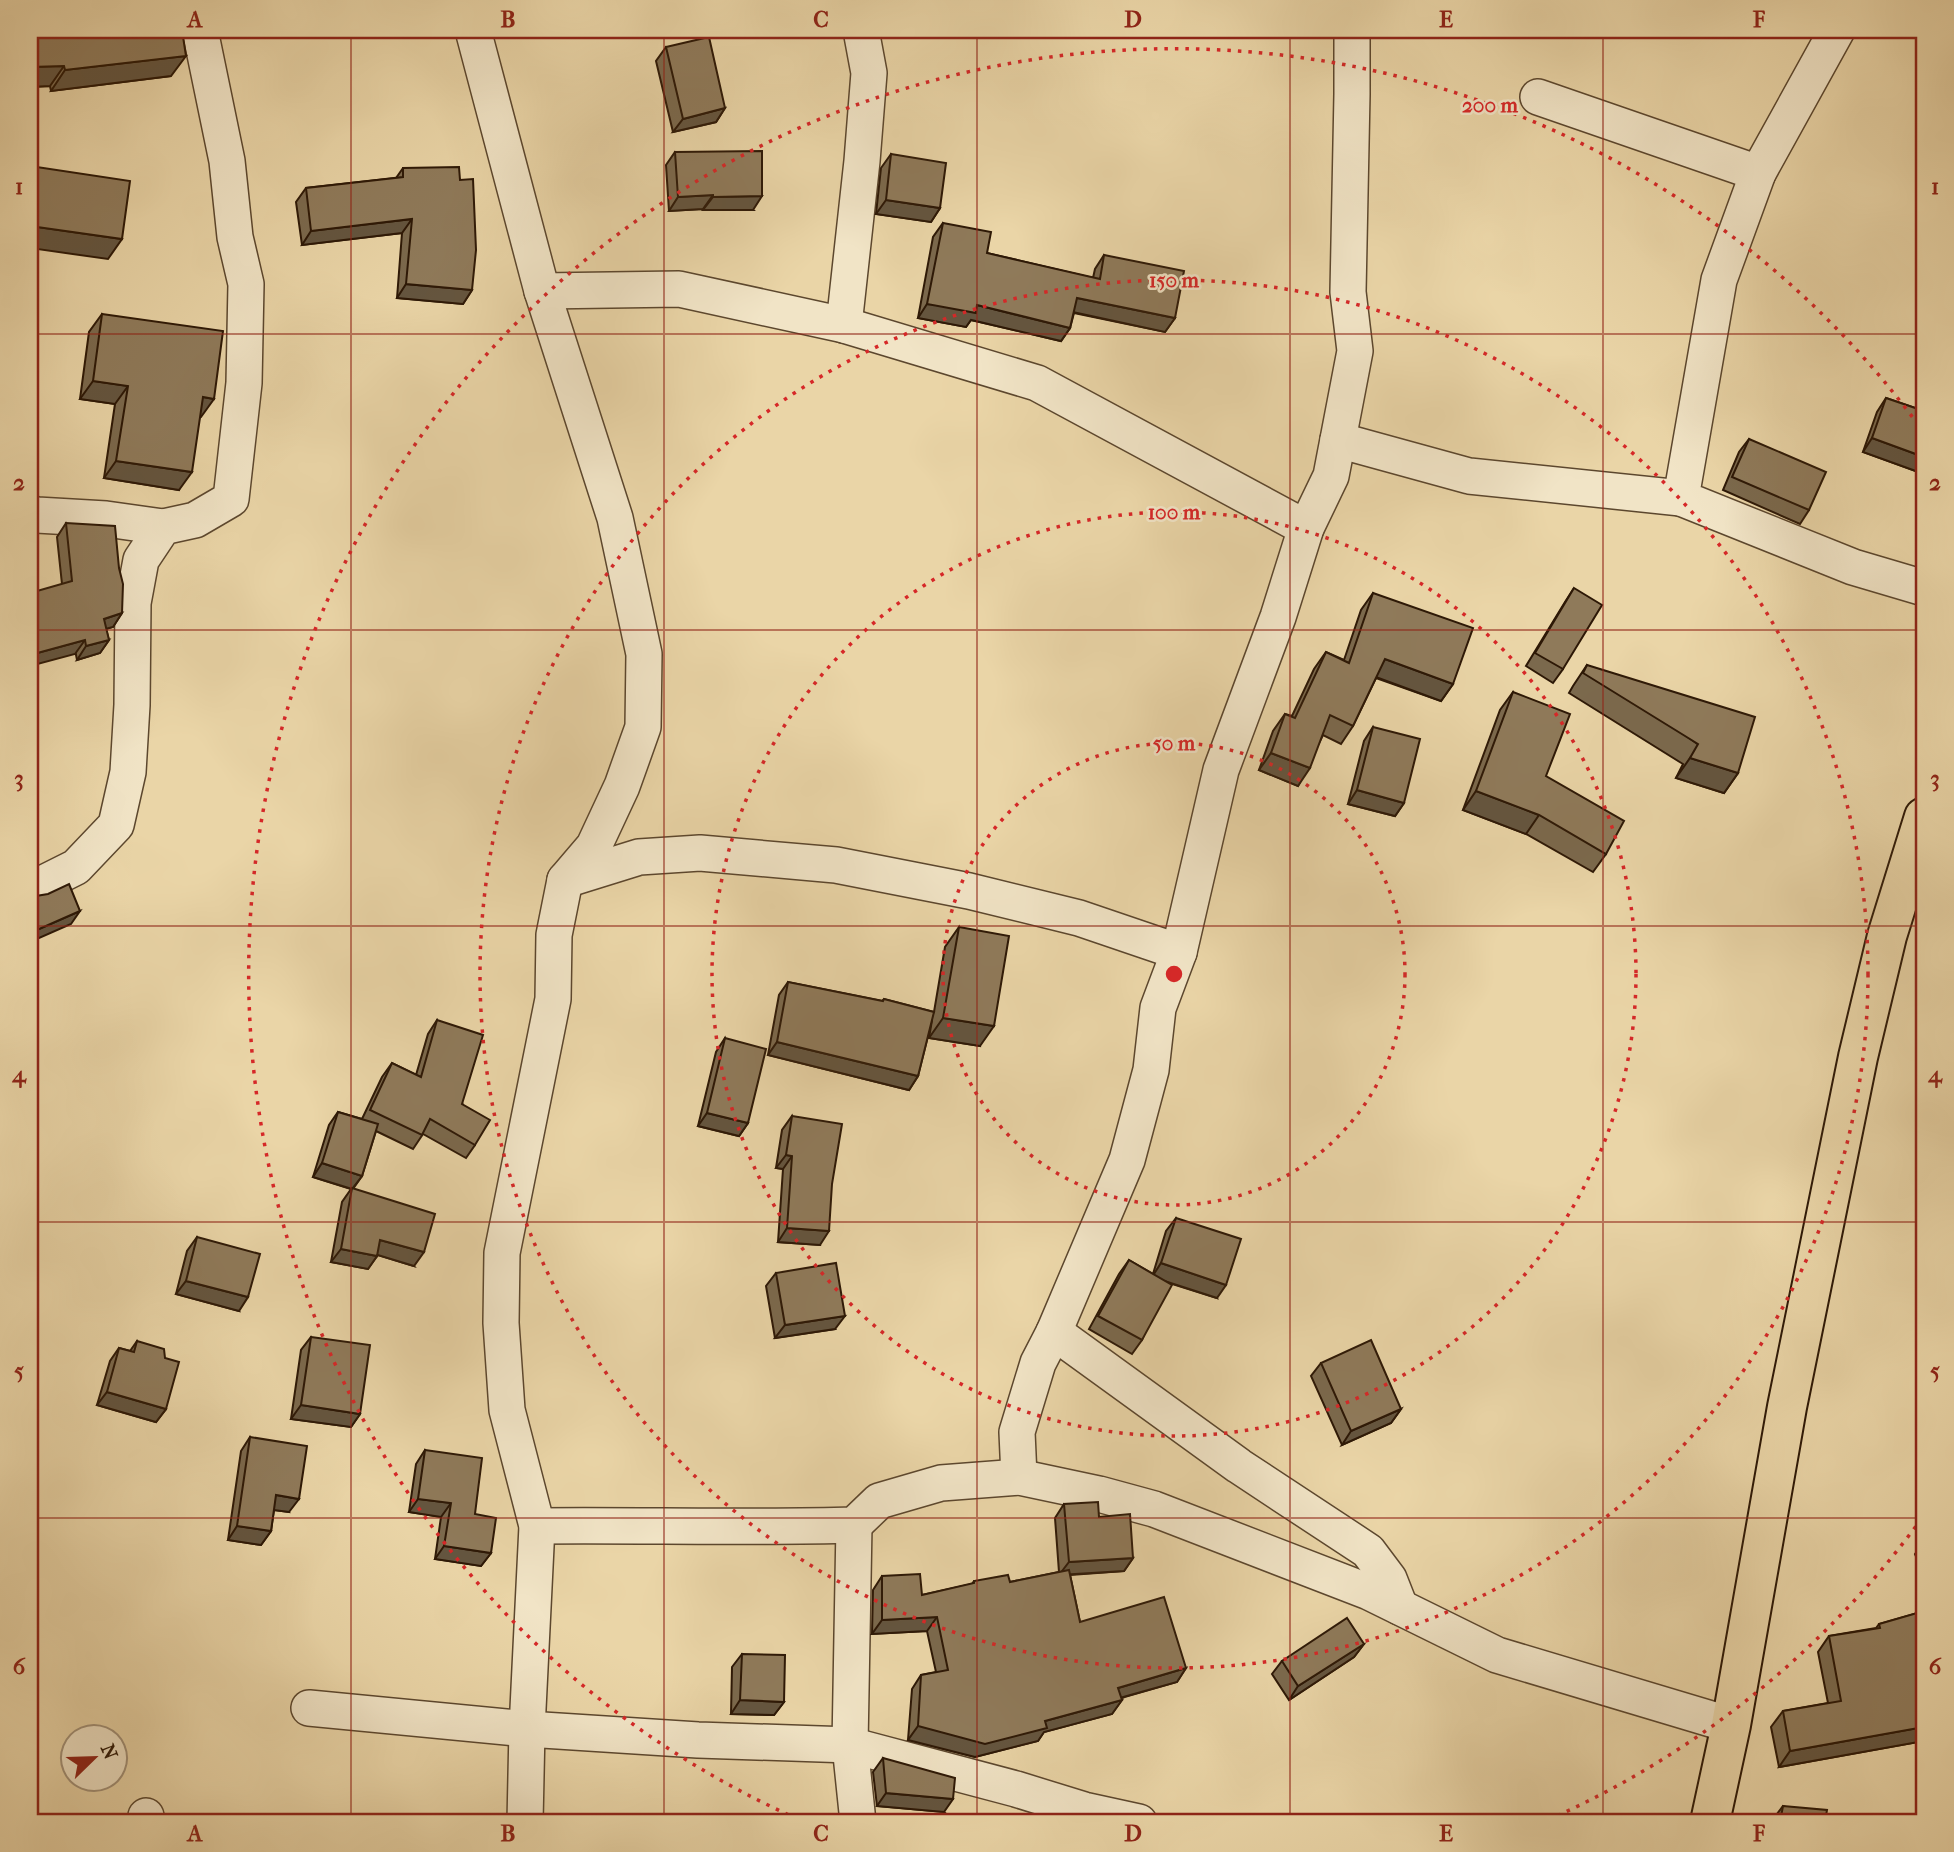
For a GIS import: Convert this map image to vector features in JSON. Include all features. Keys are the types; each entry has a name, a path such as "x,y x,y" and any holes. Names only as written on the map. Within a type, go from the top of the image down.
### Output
{"main road":[{"path":"1710,1822 1731,1725 1787,1407 1858,1057 1886,936 1924,817"}],"street":[{"path":"30,513 163,527 195,520 231,499 244,383 246,284 235,237 227,160 200,30"},
{"path":"473,30 542,292 615,518 644,654 643,727 622,786 594,846 565,880 554,935 552,999 502,1253 501,1323 507,1410 537,1526 525,1822"},
{"path":"844,325 869,73 861,30"},
{"path":"1019,1477 1017,1432 1038,1363 1054,1332 1127,1160 1151,1070 1158,1008 1179,952 1221,770 1278,617 1306,528 1331,476 1355,351 1348,292 1352,30"},
{"path":"1681,498 1720,280 1758,173 1837,30"},
{"path":"1538,97 1758,173"},
{"path":"542,292 679,289 844,325 1037,383 1306,528"},
{"path":"1338,440 1469,476 1681,498 1853,567 1924,588"},
{"path":"30,890 76,867 116,825 128,772 133,603 141,560 163,527"},
{"path":"565,880 639,857 700,853 836,865 969,891 1079,918 1179,952"},
{"path":"1054,1332 1239,1466 1368,1551 1389,1579 1400,1607"},
{"path":"537,1526 854,1525 879,1501 916,1490 941,1483 1019,1477 1154,1509 1369,1592 1497,1655 1731,1725"},
{"path":"854,1525 850,1745 858,1822"},
{"path":"309,1708 527,1729 698,1740 850,1745 1016,1789 1086,1816 1139,1822"}],"building":[{"path":"30,30 182,30 186,56 65,70 64,66 30,67"},
{"path":"709,37 725,108 683,119 666,47"},
{"path":"762,151 762,196 678,197 675,152"},
{"path":"891,154 946,163 940,208 886,200"},
{"path":"30,166 130,181 122,239 30,226"},
{"path":"459,167 460,180 473,179 476,250 472,290 406,284 412,219 311,231 306,188 403,177 403,168"},
{"path":"943,223 991,232 987,253 1100,279 1104,255 1184,271 1175,318 1077,298 1070,328 977,305 976,313 927,304"},
{"path":"102,314 223,331 214,399 203,397 192,472 116,461 128,386 93,381"},
{"path":"1886,398 1924,411 1924,457 1872,438"},
{"path":"1749,439 1826,472 1809,510 1732,477"},
{"path":"66,523 115,526 123,584 122,613 104,619 109,640 86,646 85,640 30,655 30,593 72,581"},
{"path":"1574,588 1602,605 1563,669 1535,653"},
{"path":"1373,593 1473,628 1453,684 1385,659 1353,726 1330,715 1310,768 1271,753 1285,714 1295,718 1326,652 1349,663"},
{"path":"1587,665 1755,717 1738,773 1690,758 1698,744 1583,673"},
{"path":"1513,692 1570,714 1546,776 1624,821 1606,854 1539,815 1476,791"},
{"path":"1373,727 1420,739 1404,803 1357,790"},
{"path":"69,884 80,911 30,933 30,899"},
{"path":"959,927 1009,936 994,1026 943,1018"},
{"path":"788,982 883,1001 884,999 934,1012 918,1076 777,1042"},
{"path":"437,1020 483,1035 462,1104 490,1120 475,1145 430,1119 422,1135 370,1110 392,1063 421,1077"},
{"path":"725,1038 766,1049 748,1123 707,1113"},
{"path":"338,1112 378,1124 362,1176 322,1163"},
{"path":"792,1116 842,1124 832,1184 829,1231 787,1228 792,1156 786,1155"},
{"path":"352,1188 435,1214 424,1252 380,1240 377,1256 341,1249"},
{"path":"1176,1218 1241,1239 1226,1285 1161,1263"},
{"path":"197,1237 260,1254 248,1297 186,1281"},
{"path":"1129,1260 1172,1285 1142,1340 1098,1316"},
{"path":"836,1263 845,1316 785,1325 776,1273"},
{"path":"311,1337 370,1345 360,1414 301,1405"},
{"path":"1371,1340 1401,1409 1351,1431 1321,1363"},
{"path":"137,1341 164,1349 165,1358 179,1362 166,1409 107,1392 119,1348 134,1352"},
{"path":"250,1437 307,1446 299,1499 276,1495 271,1531 237,1526"},
{"path":"425,1450 482,1458 475,1514 496,1518 491,1553 444,1546 451,1503 418,1499"},
{"path":"1098,1502 1099,1517 1130,1514 1133,1558 1069,1562 1064,1504"},
{"path":"1069,1570 1080,1622 1164,1597 1186,1668 1118,1688 1122,1700 1045,1721 1047,1728 985,1744 918,1726 921,1675 948,1670 937,1617 882,1620 882,1576 920,1574 922,1595 1008,1575 1010,1582"},
{"path":"1924,1611 1924,1727 1790,1751 1783,1711 1841,1701 1829,1636 1880,1628 1879,1624"},
{"path":"1347,1618 1364,1644 1298,1686 1282,1661"},
{"path":"742,1654 785,1655 784,1702 740,1700"},
{"path":"883,1758 955,1778 953,1799 886,1793"},
{"path":"1783,1806 1827,1810 1825,1822 1780,1822"}]}
